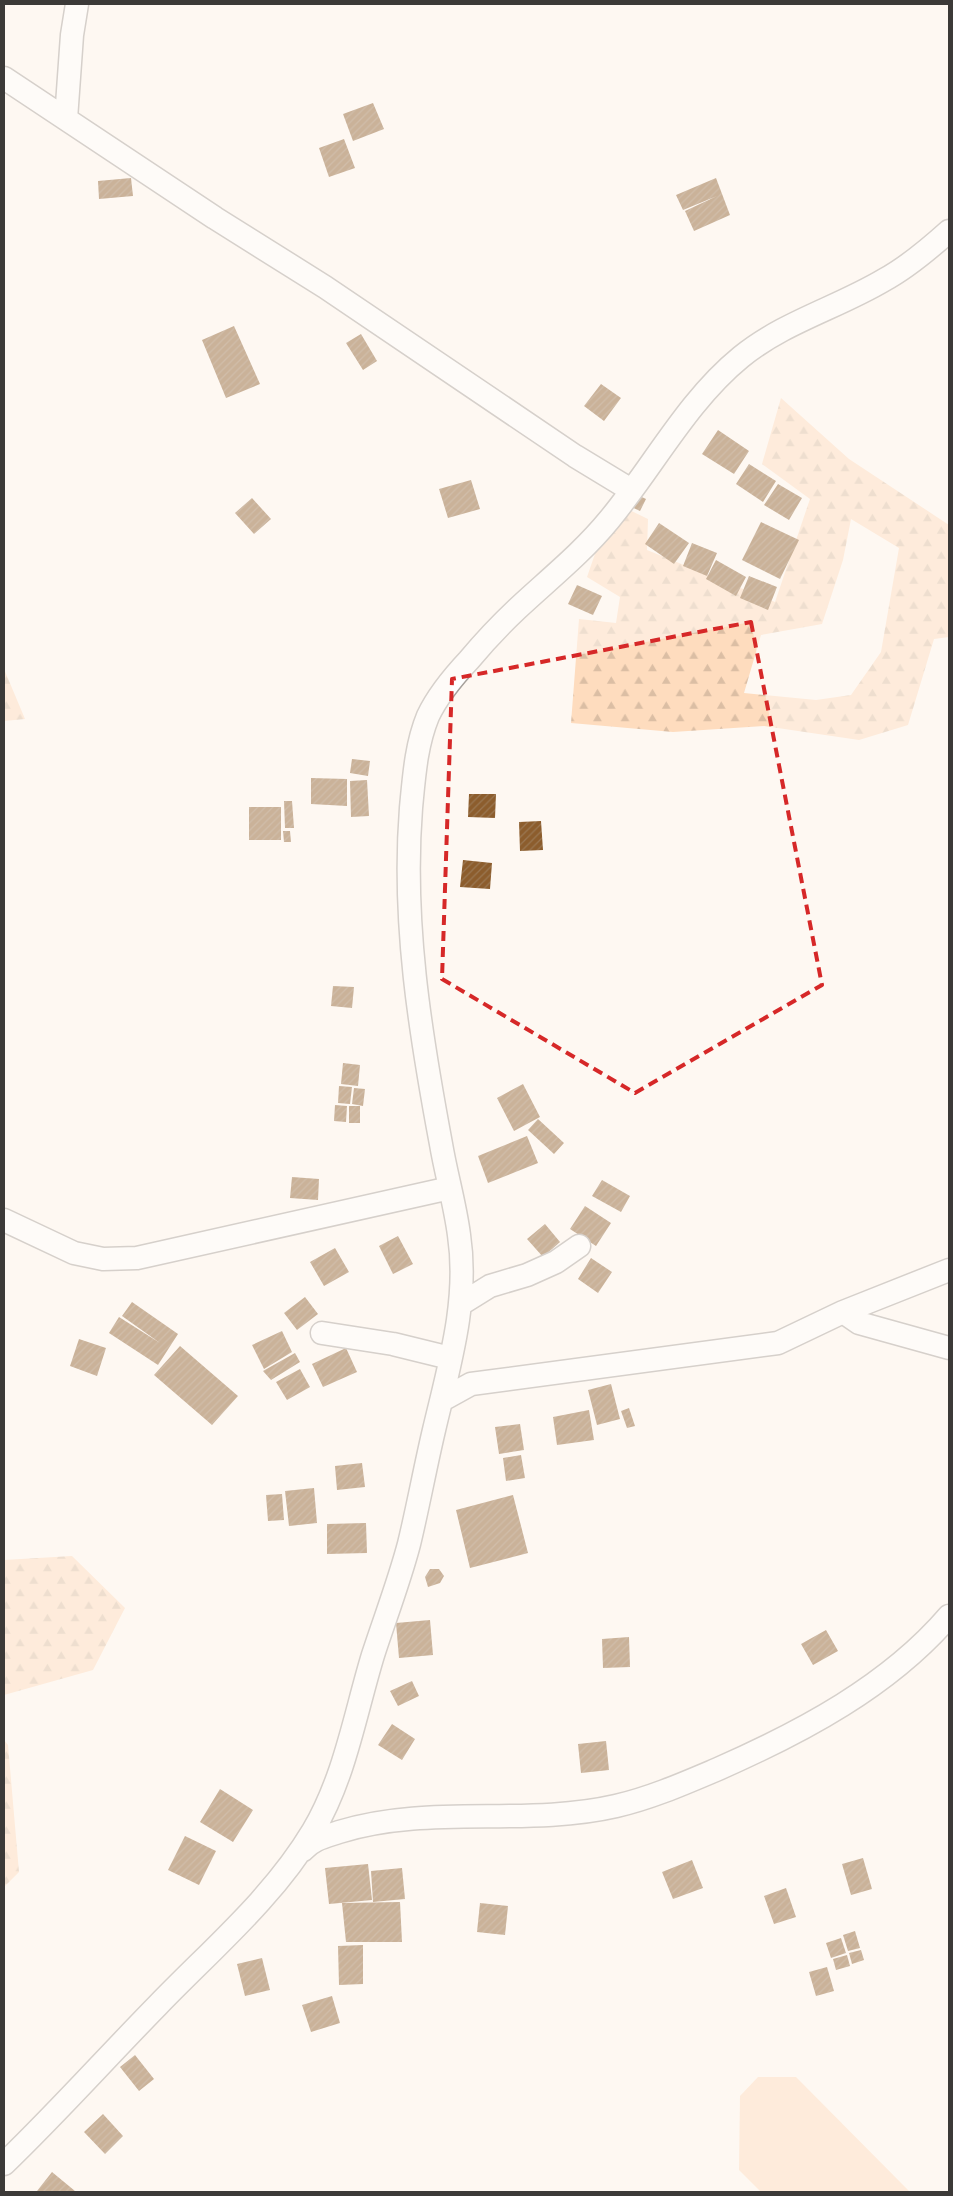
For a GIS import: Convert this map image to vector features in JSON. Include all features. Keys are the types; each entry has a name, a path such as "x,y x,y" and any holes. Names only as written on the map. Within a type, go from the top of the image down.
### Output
{"street":[{"path":"66,119 72,35 77,4"},
{"path":"4,78 333,293 574,456 631,490"},
{"path":"294,1859 314,1830 343,1762 371,1660 409,1545 442,1400 461,1304 461,1255 423,1046 414,979 408,856 413,786 421,734 430,712 442,691 454,676 512,614 579,553 608,522 712,384 743,355 775,334 887,279 920,256 949,231"},
{"path":"4,1220 74,1253 103,1259 137,1258 450,1188"},
{"path":"461,1304 490,1286 527,1275 556,1262 579,1246"},
{"path":"442,1400 471,1384 778,1343 844,1312 949,1270"},
{"path":"844,1312 859,1323 949,1348"},
{"path":"322,1333 394,1344 450,1358"},
{"path":"4,2164 57,2113 153,2010 248,1914 311,1841 357,1826 428,1816 558,1813 615,1806 680,1786 759,1751 826,1715 893,1671 949,1616"}],"highlighted area":[{"path":"751,622 822,985 635,1093 442,979 452,679"}],"green space":[{"path":"781,398 849,459 949,525 949,637 934,639 908,725 859,740 764,726 673,732 571,723 579,619 616,623 620,597 587,577 613,502 648,519 647,550 775,602 810,499 762,464","holes":["851,519 899,548 881,652 851,695 816,700 744,693 761,635 822,624 843,560"]},
{"path":"4,669 25,719 4,721"},
{"path":"72,1556 125,1608 93,1670 4,1695 4,1560"},
{"path":"4,1740 8,1745 19,1872 4,1887"},
{"path":"758,2077 796,2077 910,2192 761,2192 739,2170 740,2096"}],"building":[{"path":"373,103 384,129 353,141 343,114"},
{"path":"344,139 355,168 329,177 319,148"},
{"path":"131,178 133,196 99,199 98,181"},
{"path":"716,178 730,215 694,231 685,211 717,196 683,210 676,195"},
{"path":"234,326 260,384 226,398 202,340"},
{"path":"361,334 377,361 363,370 346,343"},
{"path":"601,384 621,398 604,421 584,406"},
{"path":"718,430 749,451 734,474 702,454"},
{"path":"749,464 776,481 763,502 736,484"},
{"path":"471,480 480,509 448,518 439,489"},
{"path":"778,484 802,498 789,520 764,505"},
{"path":"629,491 646,499 640,511 623,503"},
{"path":"252,498 271,519 254,534 235,513"},
{"path":"761,522 799,540 780,579 742,560"},
{"path":"659,523 689,543 674,564 645,544"},
{"path":"692,543 717,553 707,576 683,566"},
{"path":"716,560 746,577 736,596 706,579"},
{"path":"749,576 777,587 768,610 740,598"},
{"path":"577,585 602,596 593,615 568,604"},
{"path":"352,759 370,761 368,776 350,773"},
{"path":"311,778 347,779 347,806 311,804"},
{"path":"367,780 369,816 351,817 350,781"},
{"path":"469,794 496,794 495,818 468,817"},
{"path":"284,801 292,801 294,828 285,828"},
{"path":"249,807 281,807 281,840 249,840"},
{"path":"541,821 543,850 520,851 519,822"},
{"path":"283,831 290,831 291,842 284,842"},
{"path":"463,860 492,863 490,889 460,887"},
{"path":"333,986 354,987 352,1008 331,1006"},
{"path":"343,1063 360,1065 358,1086 341,1084"},
{"path":"523,1084 540,1117 514,1131 497,1098"},
{"path":"339,1086 352,1087 350,1104 338,1103"},
{"path":"354,1088 365,1089 363,1106 352,1104"},
{"path":"335,1105 347,1106 346,1122 334,1121"},
{"path":"349,1106 360,1106 360,1123 349,1123"},
{"path":"538,1119 564,1143 554,1154 528,1130"},
{"path":"527,1136 538,1163 488,1183 478,1156"},
{"path":"292,1177 319,1179 318,1200 290,1198"},
{"path":"602,1180 630,1196 621,1212 592,1196"},
{"path":"585,1206 611,1223 596,1246 570,1229"},
{"path":"545,1224 560,1242 543,1257 527,1239"},
{"path":"398,1236 413,1264 393,1274 379,1246"},
{"path":"335,1248 349,1272 324,1286 310,1262"},
{"path":"591,1258 612,1272 598,1293 578,1279"},
{"path":"305,1297 318,1314 297,1330 284,1313"},
{"path":"132,1302 178,1334 158,1365 109,1333 119,1317 160,1343 122,1316"},
{"path":"282,1331 292,1352 264,1369 252,1345"},
{"path":"79,1339 106,1348 97,1376 70,1366"},
{"path":"180,1346 238,1396 212,1425 154,1375"},
{"path":"346,1348 357,1372 323,1387 312,1364"},
{"path":"295,1353 300,1362 271,1380 263,1371"},
{"path":"300,1369 310,1387 287,1400 276,1382"},
{"path":"611,1384 620,1419 597,1425 588,1390"},
{"path":"629,1408 635,1426 627,1428 621,1411"},
{"path":"589,1410 594,1440 557,1445 553,1417"},
{"path":"520,1424 524,1450 499,1454 495,1427"},
{"path":"521,1455 525,1478 506,1481 503,1458"},
{"path":"362,1463 365,1487 337,1490 335,1466"},
{"path":"314,1488 317,1523 289,1526 285,1491"},
{"path":"282,1494 284,1520 268,1521 266,1495"},
{"path":"513,1495 528,1553 470,1568 456,1510"},
{"path":"366,1523 367,1553 327,1554 327,1524"},
{"path":"430,1569 439,1569 444,1576 440,1583 428,1587 425,1577"},
{"path":"430,1620 433,1655 399,1658 396,1623"},
{"path":"826,1630 838,1651 813,1665 801,1644"},
{"path":"629,1637 630,1667 603,1668 602,1639"},
{"path":"412,1681 419,1696 398,1706 390,1691"},
{"path":"392,1724 415,1739 402,1760 378,1745"},
{"path":"606,1741 609,1770 581,1773 578,1744"},
{"path":"220,1789 253,1810 233,1842 200,1822"},
{"path":"185,1836 216,1851 199,1885 168,1870"},
{"path":"863,1858 872,1889 851,1895 842,1864"},
{"path":"692,1860 703,1888 673,1899 662,1872"},
{"path":"368,1864 372,1900 329,1904 325,1868"},
{"path":"402,1868 405,1899 373,1902 371,1871"},
{"path":"786,1888 796,1917 774,1924 764,1896"},
{"path":"400,1902 402,1942 346,1942 342,1903"},
{"path":"480,1903 508,1906 505,1935 477,1932"},
{"path":"855,1931 860,1948 848,1951 843,1935"},
{"path":"841,1938 846,1953 831,1958 826,1943"},
{"path":"363,1945 363,1984 339,1985 338,1946"},
{"path":"861,1950 864,1960 852,1964 849,1953"},
{"path":"847,1955 850,1966 836,1970 833,1959"},
{"path":"262,1958 270,1990 245,1996 237,1964"},
{"path":"827,1967 834,1991 816,1996 809,1972"},
{"path":"332,1996 340,2023 311,2032 302,2005"},
{"path":"135,2055 154,2079 139,2091 120,2067"},
{"path":"103,2114 123,2136 105,2154 84,2132"},
{"path":"52,2172 75,2191 37,2191"}]}
